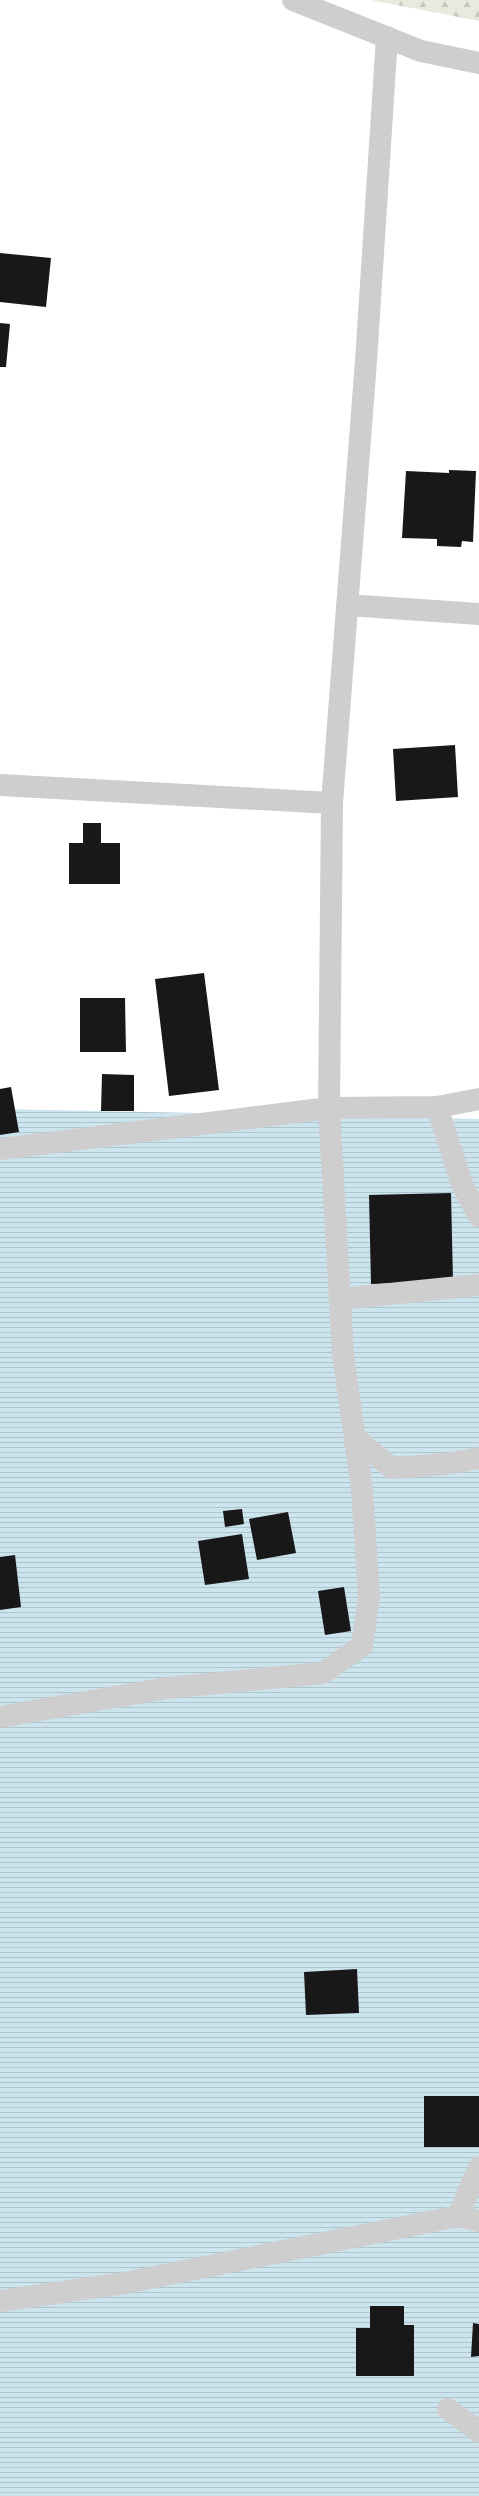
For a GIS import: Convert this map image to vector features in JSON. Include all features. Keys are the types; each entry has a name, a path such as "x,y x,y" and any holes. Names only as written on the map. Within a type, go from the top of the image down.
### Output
{"street":[{"path":"293,0 421,51 479,63"},
{"path":"0,1717 167,1688 323,1673 362,1646 369,1597 362,1489 343,1355 329,1108 332,803 366,361 387,37"},
{"path":"347,605 479,614"},
{"path":"0,785 332,803"},
{"path":"0,1149 329,1108 437,1107 479,1099"},
{"path":"437,1107 462,1184 479,1216"},
{"path":"340,1299 479,1285"},
{"path":"355,1438 392,1468 446,1464 479,1458"},
{"path":"0,2300 125,2283 469,2219 479,2167"},
{"path":"448,2409 479,2432"}],"green space":[{"path":"371,0 479,0 479,21"}],"water":[{"path":"0,1109 479,1119 479,2496 0,2496"}],"building":[{"path":"0,253 51,258 46,307 0,302"},
{"path":"0,323 10,324 6,367 0,367"},
{"path":"449,470 476,471 473,542 462,541 461,547 437,546 437,539 402,538 406,471 449,473"},
{"path":"455,745 458,797 396,801 393,749"},
{"path":"83,823 101,823 101,843 120,843 120,884 69,884 69,843 83,843"},
{"path":"204,973 219,1090 169,1096 155,979"},
{"path":"80,998 125,998 126,1052 80,1052"},
{"path":"102,1074 134,1075 134,1111 101,1111"},
{"path":"11,1087 19,1132 0,1135 0,1089"},
{"path":"451,1193 453,1281 371,1284 369,1195"},
{"path":"242,1509 244,1524 225,1527 223,1511"},
{"path":"288,1512 296,1553 257,1560 249,1519"},
{"path":"242,1534 249,1579 205,1585 198,1541"},
{"path":"15,1555 21,1607 0,1610 0,1557"},
{"path":"344,1587 351,1631 325,1635 318,1591"},
{"path":"357,1969 359,2013 306,2015 304,1972"},
{"path":"424,2096 479,2096 479,2147 424,2147"},
{"path":"370,2306 404,2306 404,2325 414,2325 414,2376 356,2376 356,2328 370,2328"},
{"path":"473,2323 479,2324 479,2356 471,2357"}]}
